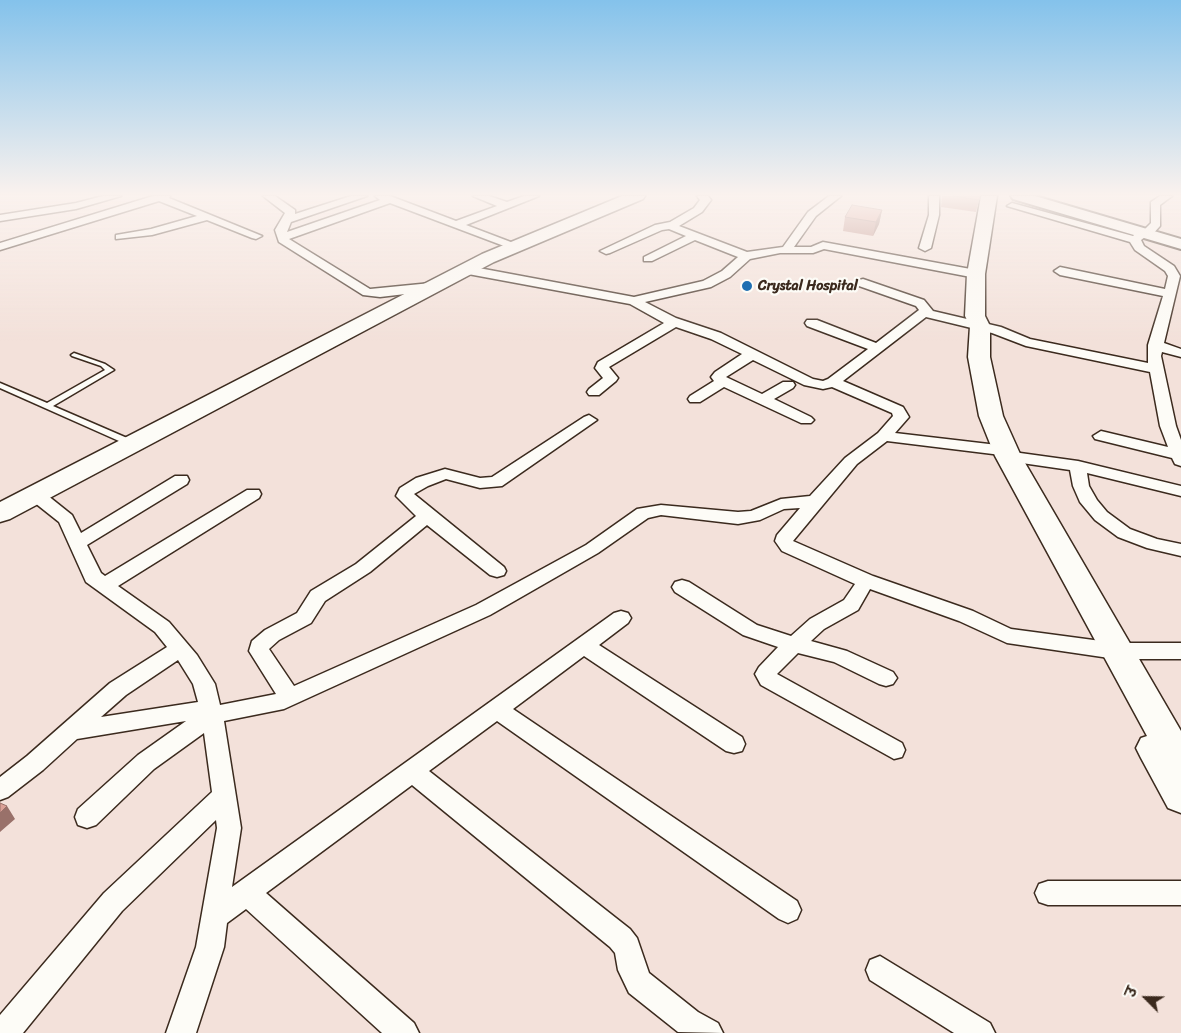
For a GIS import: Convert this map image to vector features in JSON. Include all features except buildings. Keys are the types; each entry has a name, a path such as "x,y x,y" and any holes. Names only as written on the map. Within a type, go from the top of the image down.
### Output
{"main road":[{"path":"0,513 516,244"},
{"path":"981,244 976,274 975,322 968,370 977,413 1002,452 1107,649 1181,797"},
{"path":"1107,649 1181,764"}],"street":[{"path":"292,244 367,292 380,293 431,287"},
{"path":"507,244 512,246"},
{"path":"606,251 621,244"},
{"path":"648,259 678,244"},
{"path":"715,244 746,256 787,249 813,250 820,246 828,246 976,274"},
{"path":"787,249 790,244"},
{"path":"1140,244 1139,248 1173,273 1173,299 1155,345 1155,369 1168,426 1179,457"},
{"path":"634,302 707,284 726,274 746,256"},
{"path":"468,270 634,302 675,322 716,336 809,382 824,385 833,382 924,313 975,322 1026,342 1155,369"},
{"path":"1060,271 1173,299"},
{"path":"863,283 920,303 926,310 924,313"},
{"path":"594,392 611,378 602,368 603,365 675,322"},
{"path":"812,323 878,348"},
{"path":"1155,345 1181,353"},
{"path":"752,355 718,377 724,382 806,420"},
{"path":"695,399 724,382"},
{"path":"833,382 901,414 901,417 884,436 851,462 815,501 786,535 784,541 788,547 866,581 966,616 1007,636 1107,649 1181,651"},
{"path":"762,400 788,385"},
{"path":"498,571 427,516 405,496 406,492 410,487 445,474 480,483 496,482 589,420"},
{"path":"884,436 1002,452 1078,466 1181,491"},
{"path":"1101,436 1179,457"},
{"path":"1078,466 1081,486 1089,502 1102,516 1124,534 1153,544 1181,550"},
{"path":"78,542 181,480"},
{"path":"104,586 252,494"},
{"path":"0,501 29,499 66,519 89,570 104,586 158,624 172,637 200,675 211,712 229,828 210,947 181,1033"},
{"path":"71,731 211,712 256,708 290,697 484,610 592,549 643,513 661,510 738,518 754,516 781,504 815,501"},
{"path":"290,697 259,651 259,646 272,635 304,618 318,596 362,568 427,516"},
{"path":"866,581 851,605 817,624 769,667 766,674 768,679 894,750"},
{"path":"682,587 750,630 768,637 840,656 886,678"},
{"path":"216,915 621,618"},
{"path":"585,646 734,744"},
{"path":"0,790 35,763 118,689 180,649"},
{"path":"497,710 788,910"},
{"path":"87,817 146,762 211,712"},
{"path":"412,771 620,938 627,947 632,970 639,983 688,1022 708,1033"},
{"path":"4,1033 113,902 225,795"},
{"path":"247,893 404,1033"},
{"path":"1048,893 1181,893"},
{"path":"880,970 980,1033"}],"lane":[{"path":"47,406 110,370 104,365 74,355"},
{"path":"0,385 134,444"}],"place":[{"name":"Crystal Hospital","path":"747,286"}]}
